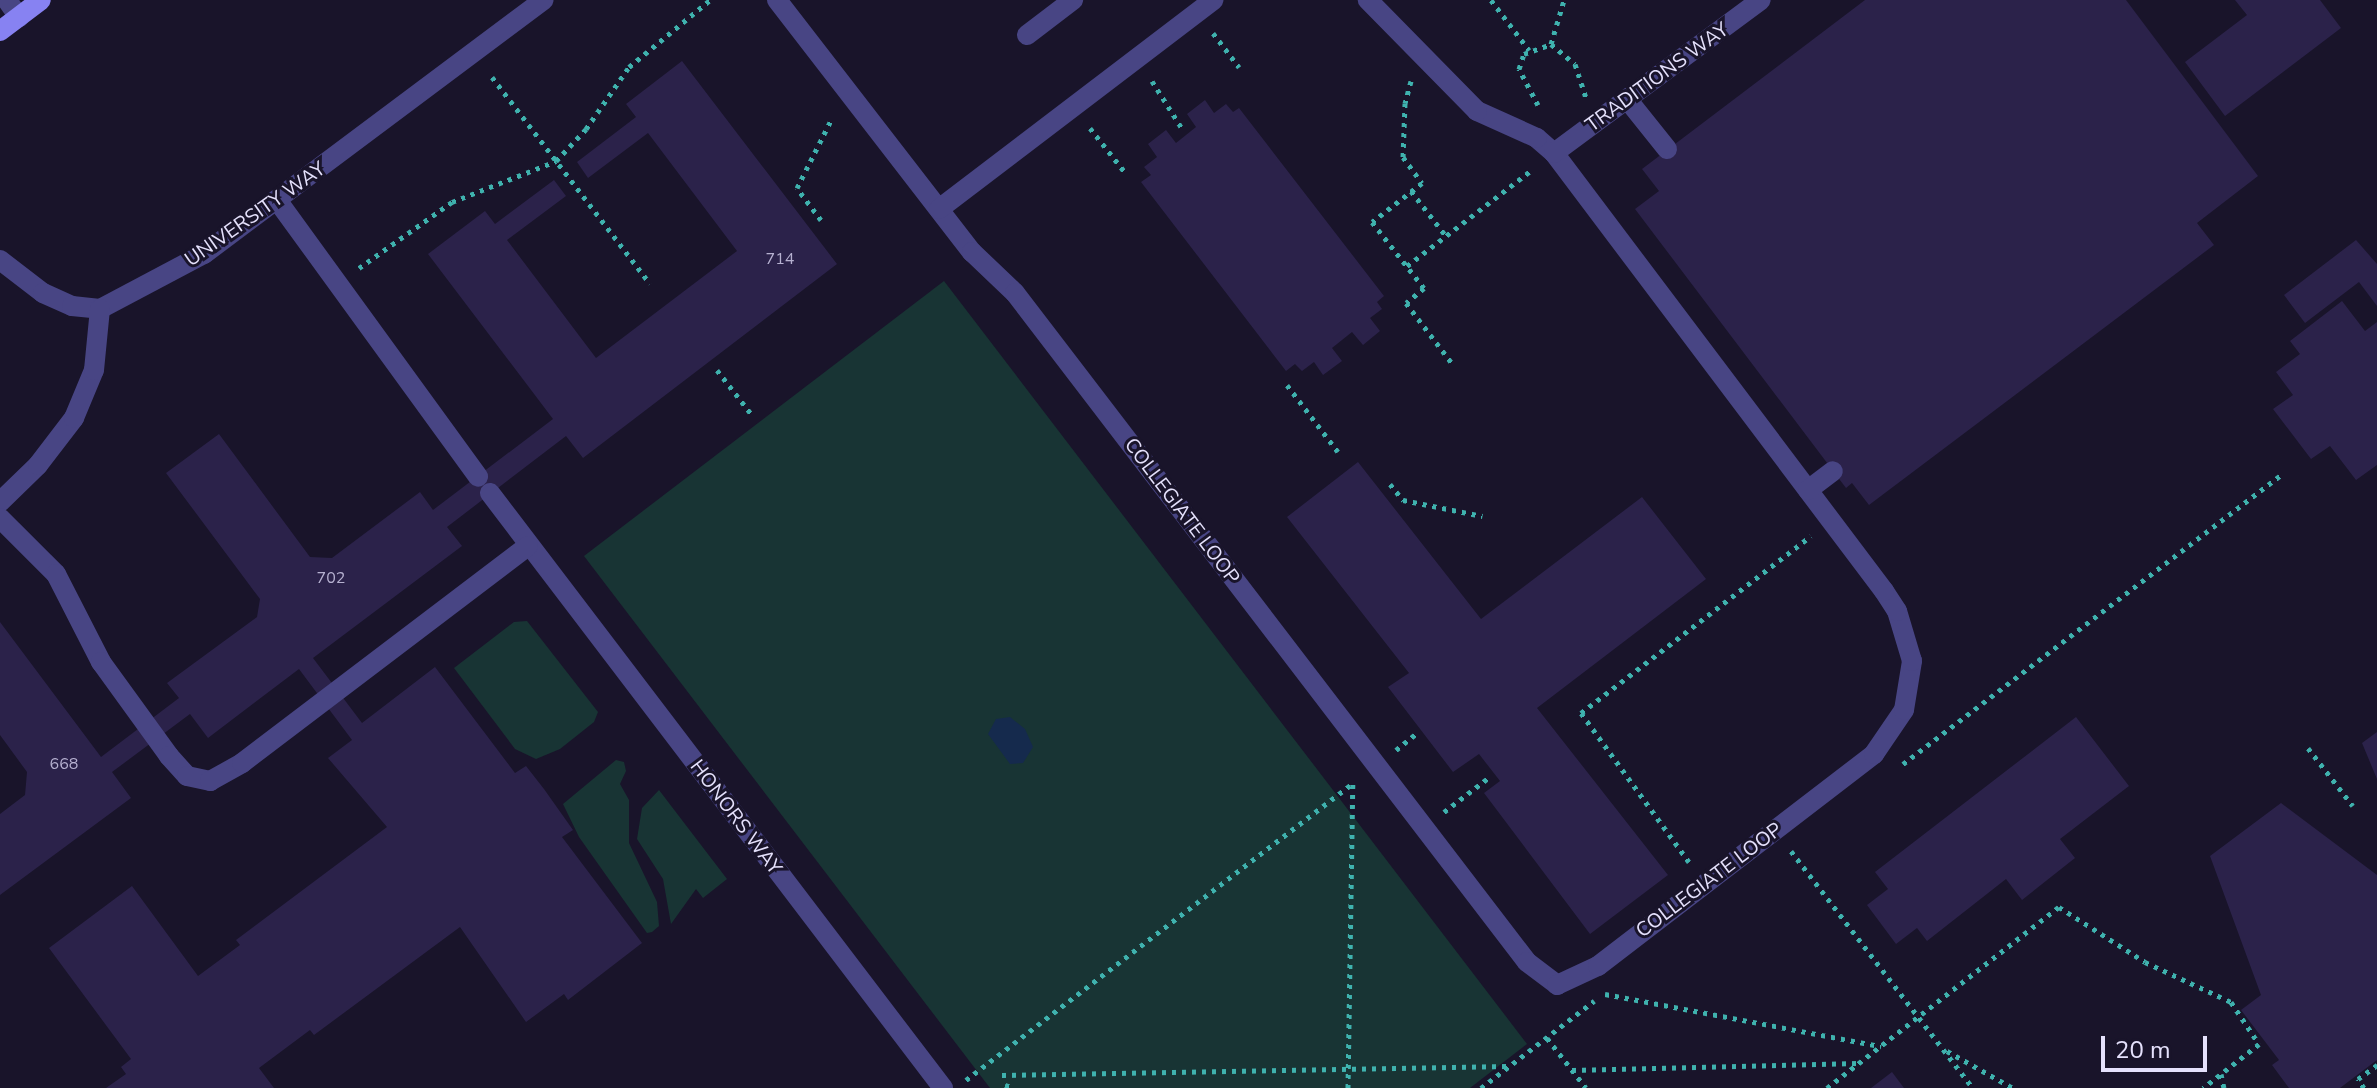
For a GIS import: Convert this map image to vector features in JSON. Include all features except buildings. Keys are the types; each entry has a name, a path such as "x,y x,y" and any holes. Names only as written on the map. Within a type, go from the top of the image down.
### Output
{"street":[{"path":"0,31 13,8 41,0"}],"lane":[{"name":"UNIVERSITY WAY","path":"100,309 204,254 544,0"},
{"path":"1027,35 1073,0"},
{"name":"COLLEGIATE LOOP","path":"782,5 972,252 1015,293 1527,962 1557,985 1575,981 1598,966 1874,754 1896,728 1904,710 1912,661 1906,634 1884,591 1554,153 1537,138 1477,111 1368,0"},
{"name":"TRADITIONS WAY","path":"1554,153 1761,0"},
{"path":"939,209 1210,1"},
{"path":"1627,99 1667,149"},
{"name":"HONORS WAY","path":"277,200 528,546 943,1088"},
{"path":"0,260 43,293 72,306 100,309 94,370 74,418 38,465 0,502"},
{"path":"1808,490 1833,471"},
{"path":"0,518 56,574 101,662 169,756 187,776 210,781 242,763 528,546"}],"path":[{"path":"355,271 452,202 521,179 556,161 586,129 616,80 710,0"},
{"path":"1491,0 1529,50"},
{"path":"1551,44 1564,0"},
{"path":"1209,28 1239,67"},
{"path":"1538,105 1519,69 1529,50 1551,44"},
{"path":"1551,44 1575,64 1587,100"},
{"path":"1147,75 1183,130"},
{"path":"492,77 650,284"},
{"path":"1412,78 1405,103 1403,157 1422,183 1372,222 1424,288 1406,303 1454,366"},
{"path":"821,220 797,188 831,120"},
{"path":"1086,122 1124,171"},
{"path":"1407,266 1534,168"},
{"path":"1411,191 1446,236"},
{"path":"717,370 752,415"},
{"path":"1287,385 1338,452"},
{"path":"1390,484 1403,500 1482,516"},
{"path":"1692,867 1581,713 1831,521"},
{"path":"1389,755 1417,733"},
{"path":"2308,748 2353,806"},
{"path":"1437,818 1491,776"},
{"path":"956,1088 1353,783 1348,1088"},
{"path":"1791,850 1973,1088"},
{"path":"1827,1088 2059,907 2145,962 2231,1002 2259,1044 2203,1088"},
{"path":"1604,994 1881,1046"},
{"path":"1547,1038 1586,1088"},
{"path":"1942,1048 2013,1088"},
{"path":"1572,1070 1858,1063"},
{"path":"2364,1088 2358,1079 2377,1065"},
{"path":"1002,1075 1510,1066"},
{"path":"2221,1074 2224,1088"},
{"path":"1005,1085 1014,1088"}],"green space":[{"path":"944,281 1527,1044 1470,1088 990,1088 584,556"},
{"path":"527,621 598,712 594,722 560,749 536,759 515,749 454,668 514,622"},
{"path":"616,760 624,762 626,771 620,784 629,800 629,843 657,902 659,926 647,933 579,837 563,804"},
{"path":"659,790 727,879 703,898 696,889 671,924 663,879 637,839 642,808"}],"water":[{"path":"1010,717 1025,729 1033,747 1023,763 1010,764 988,734 996,719"}]}
